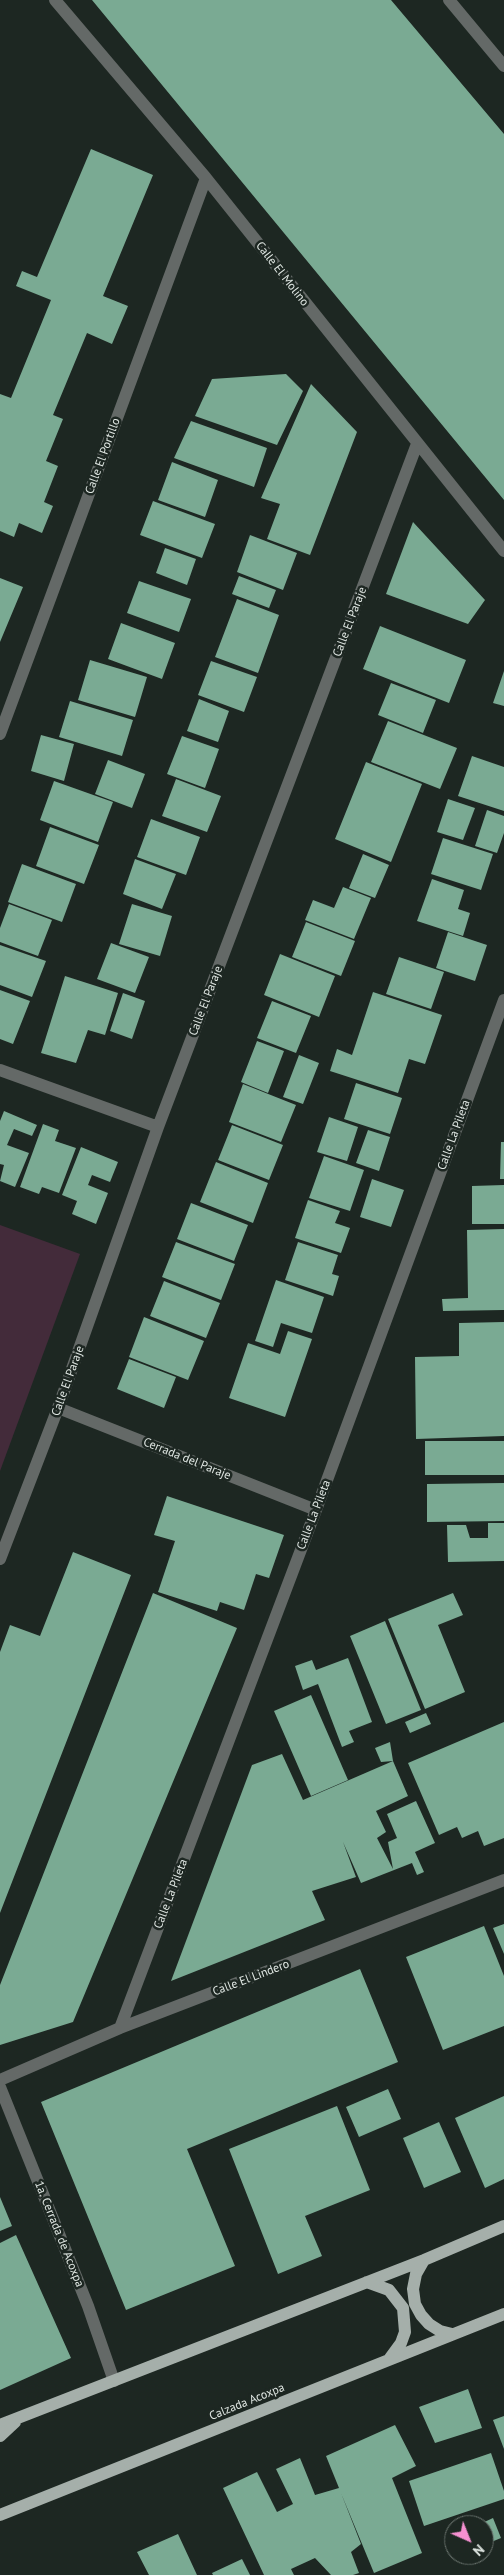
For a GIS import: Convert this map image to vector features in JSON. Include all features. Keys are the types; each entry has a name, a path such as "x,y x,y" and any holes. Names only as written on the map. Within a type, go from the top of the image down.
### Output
{"main road":[{"path":"0,2425 424,2260 504,2226"},
{"path":"424,2260 415,2281 415,2304 421,2316 430,2324 440,2331 452,2334"},
{"path":"367,2282 389,2290 403,2308 406,2320 405,2332 401,2343 395,2354 386,2361"},
{"name":"Calzada Acoxpa","path":"0,2515 504,2314"},
{"path":"0,2436 21,2417"}],"street":[{"name":"Calle El Molino","path":"56,0 206,178 504,551"},
{"path":"449,0 504,66"},
{"name":"Calle El Portillo","path":"0,734 206,178"},
{"name":"Calle El Paraje","path":"0,1560 58,1408 158,1127 417,444"},
{"name":"Calle La Pileta","path":"120,2028 316,1510 504,1000"},
{"path":"0,1070 158,1127"},
{"name":"Cerrada del Paraje","path":"58,1408 316,1510"},
{"name":"Calle El Lindero","path":"0,2080 120,2028 504,1880"},
{"name":"1a. Cerrada de Acoxpa","path":"0,2087 88,2306 114,2381"}],"shaded area":[{"path":"0,1225 80,1254 0,1471"}],"building":[{"path":"92,0 391,0 504,134 504,500"},
{"path":"91,149 153,175 103,296 128,306 112,344 87,333 53,415 63,419 46,461 58,466 44,502 53,506 42,533 19,523 14,537 0,531 0,394 11,398 51,300 16,286 22,271 37,277"},
{"path":"286,374 303,391 277,445 195,416 212,379"},
{"path":"311,384 357,432 310,555 267,539 280,504 261,498"},
{"path":"191,421 267,448 254,487 174,458"},
{"path":"172,462 218,480 205,517 158,500"},
{"path":"153,501 215,524 202,558 140,535"},
{"path":"413,522 485,600 468,624 386,594"},
{"path":"250,535 297,553 283,590 237,572"},
{"path":"165,548 196,559 187,585 156,573"},
{"path":"239,576 276,590 269,608 232,594"},
{"path":"0,578 23,587 0,642"},
{"path":"139,581 191,599 179,632 127,613"},
{"path":"237,599 279,615 258,673 215,657"},
{"path":"121,623 175,643 162,679 108,659"},
{"path":"380,626 466,660 449,703 363,669"},
{"path":"90,660 147,677 135,717 78,700"},
{"path":"211,661 257,677 244,712 198,695"},
{"path":"504,671 504,706 493,703"},
{"path":"391,683 436,700 423,733 378,715"},
{"path":"199,699 229,711 218,742 187,731"},
{"path":"70,701 133,720 122,756 59,737"},
{"path":"388,721 457,748 440,789 371,762"},
{"path":"41,735 74,744 64,781 31,771"},
{"path":"182,736 219,749 205,788 167,774"},
{"path":"472,756 504,767 504,811 458,796"},
{"path":"108,760 145,774 132,808 95,794"},
{"path":"366,762 422,784 391,862 335,839"},
{"path":"176,779 221,796 207,832 162,816"},
{"path":"54,781 113,802 98,842 40,820"},
{"path":"448,799 475,808 463,840 437,832"},
{"path":"487,810 504,816 504,833 497,853 475,846"},
{"path":"151,819 200,837 186,875 137,857"},
{"path":"50,827 99,845 84,884 36,866"},
{"path":"443,838 493,854 481,890 431,874"},
{"path":"363,854 389,865 375,898 349,888"},
{"path":"135,859 176,874 162,909 123,894"},
{"path":"22,864 76,884 62,922 8,902"},
{"path":"432,879 464,890 458,909 470,913 463,936 417,921"},
{"path":"343,887 371,898 354,939 305,920 313,900 334,908"},
{"path":"9,904 52,920 38,956 0,942 0,928"},
{"path":"132,904 172,916 160,956 119,944"},
{"path":"306,922 355,941 341,976 292,957"},
{"path":"448,932 487,945 475,981 436,968"},
{"path":"111,943 149,957 135,993 97,979"},
{"path":"0,945 46,961 32,997 0,985"},
{"path":"280,954 335,976 319,1017 264,995"},
{"path":"399,957 444,972 431,1009 386,994"},
{"path":"65,976 118,993 105,1035 88,1030 76,1063 41,1053"},
{"path":"0,990 30,1001 13,1044 0,1039"},
{"path":"373,992 442,1015 425,1064 409,1059 398,1093 330,1071 337,1049 352,1055"},
{"path":"123,993 145,1001 132,1039 110,1031"},
{"path":"272,1001 311,1016 296,1053 257,1038"},
{"path":"257,1041 284,1051 268,1093 241,1082"},
{"path":"299,1055 319,1063 303,1104 283,1097"},
{"path":"356,1083 402,1098 390,1134 344,1119"},
{"path":"243,1084 296,1105 281,1142 229,1122"},
{"path":"4,1111 37,1125 32,1136 14,1129 7,1145 29,1153 15,1187 0,1181 4,1165 0,1164 0,1121"},
{"path":"329,1117 358,1127 347,1161 317,1152"},
{"path":"43,1124 59,1130 55,1141 76,1148 59,1193 42,1187 39,1194 20,1187"},
{"path":"232,1125 283,1145 269,1180 218,1160"},
{"path":"368,1130 390,1137 379,1171 356,1163"},
{"path":"501,1142 504,1142 504,1179 500,1179"},
{"path":"81,1147 118,1162 110,1182 92,1175 88,1185 108,1193 96,1224 72,1214 77,1201 62,1195"},
{"path":"324,1156 364,1170 350,1211 309,1198"},
{"path":"216,1162 268,1183 253,1223 200,1202"},
{"path":"372,1179 404,1190 391,1227 360,1217"},
{"path":"504,1185 504,1224 472,1224 472,1186"},
{"path":"308,1200 340,1211 335,1223 350,1228 341,1253 295,1238"},
{"path":"191,1203 248,1225 234,1261 177,1239"},
{"path":"504,1229 504,1310 443,1311 442,1299 468,1298 467,1230"},
{"path":"176,1242 235,1264 221,1300 162,1277"},
{"path":"298,1242 338,1255 332,1274 339,1276 333,1296 285,1280"},
{"path":"276,1280 324,1297 312,1333 281,1323 273,1347 255,1341"},
{"path":"164,1281 220,1303 206,1338 150,1316"},
{"path":"144,1317 204,1341 188,1380 129,1357"},
{"path":"504,1322 504,1436 416,1439 415,1357 459,1356 459,1323"},
{"path":"288,1331 312,1339 285,1417 229,1398 248,1343 280,1354"},
{"path":"129,1359 176,1377 164,1408 117,1389"},
{"path":"425,1441 504,1441 504,1475 425,1475"},
{"path":"504,1483 504,1521 427,1522 427,1484"},
{"path":"167,1496 284,1535 269,1578 256,1574 244,1610 220,1602 217,1611 158,1592 175,1541 154,1535"},
{"path":"488,1523 504,1523 504,1561 448,1562 447,1525 466,1525 470,1538 488,1538"},
{"path":"73,1552 131,1575 0,1913 0,1652 10,1625 40,1636"},
{"path":"153,1593 237,1628 73,2022 0,2045 0,1985"},
{"path":"453,1593 463,1615 438,1625 465,1692 425,1709 388,1619"},
{"path":"385,1621 421,1710 386,1724 350,1636"},
{"path":"348,1658 372,1722 349,1731 354,1742 342,1747 318,1684 303,1690 295,1666 312,1660 316,1670"},
{"path":"311,1695 348,1780 311,1796 274,1711"},
{"path":"426,1713 431,1724 410,1733 405,1722"},
{"path":"504,1722 504,1838 484,1846 478,1831 462,1838 457,1827 439,1835 408,1763"},
{"path":"390,1742 393,1761 381,1762 375,1748"},
{"path":"282,1754 303,1800 393,1761 408,1796 376,1811 386,1832 377,1838 393,1869 388,1842 397,1838 387,1814 416,1801 435,1843 415,1852 424,1872 417,1875 412,1863 361,1883 343,1842 356,1877 312,1891 325,1920 171,1981 252,1765"},
{"path":"504,1924 504,1954 493,1928"},
{"path":"484,1926 504,1976 504,2026 443,2050 406,1957"},
{"path":"360,1969 398,2062 187,2149 235,2266 126,2310 41,2102"},
{"path":"388,2089 401,2119 359,2137 346,2107"},
{"path":"504,2096 504,2179 485,2188 455,2118"},
{"path":"337,2106 370,2190 305,2216 322,2256 278,2274 229,2149"},
{"path":"439,2122 461,2172 424,2188 403,2138"},
{"path":"0,2197 12,2226 0,2231"},
{"path":"16,2235 71,2358 0,2390 0,2243"},
{"path":"468,2389 482,2428 435,2443 419,2407"},
{"path":"504,2416 504,2449 493,2420"},
{"path":"395,2425 416,2466 392,2478 422,2553 374,2573 341,2493 361,2544 351,2552 359,2573 353,2575 331,2575 315,2558 291,2569 294,2575 264,2575 223,2488 257,2472 277,2512 293,2504 276,2469 300,2458 315,2495 339,2488 326,2456"},
{"path":"491,2453 504,2491 504,2499 457,2515 444,2515 444,2519 424,2526 409,2481"},
{"path":"494,2520 501,2538 494,2541"},
{"path":"178,2534 197,2575 149,2575 137,2552"},
{"path":"242,2559 250,2575 213,2575 212,2573"}]}
